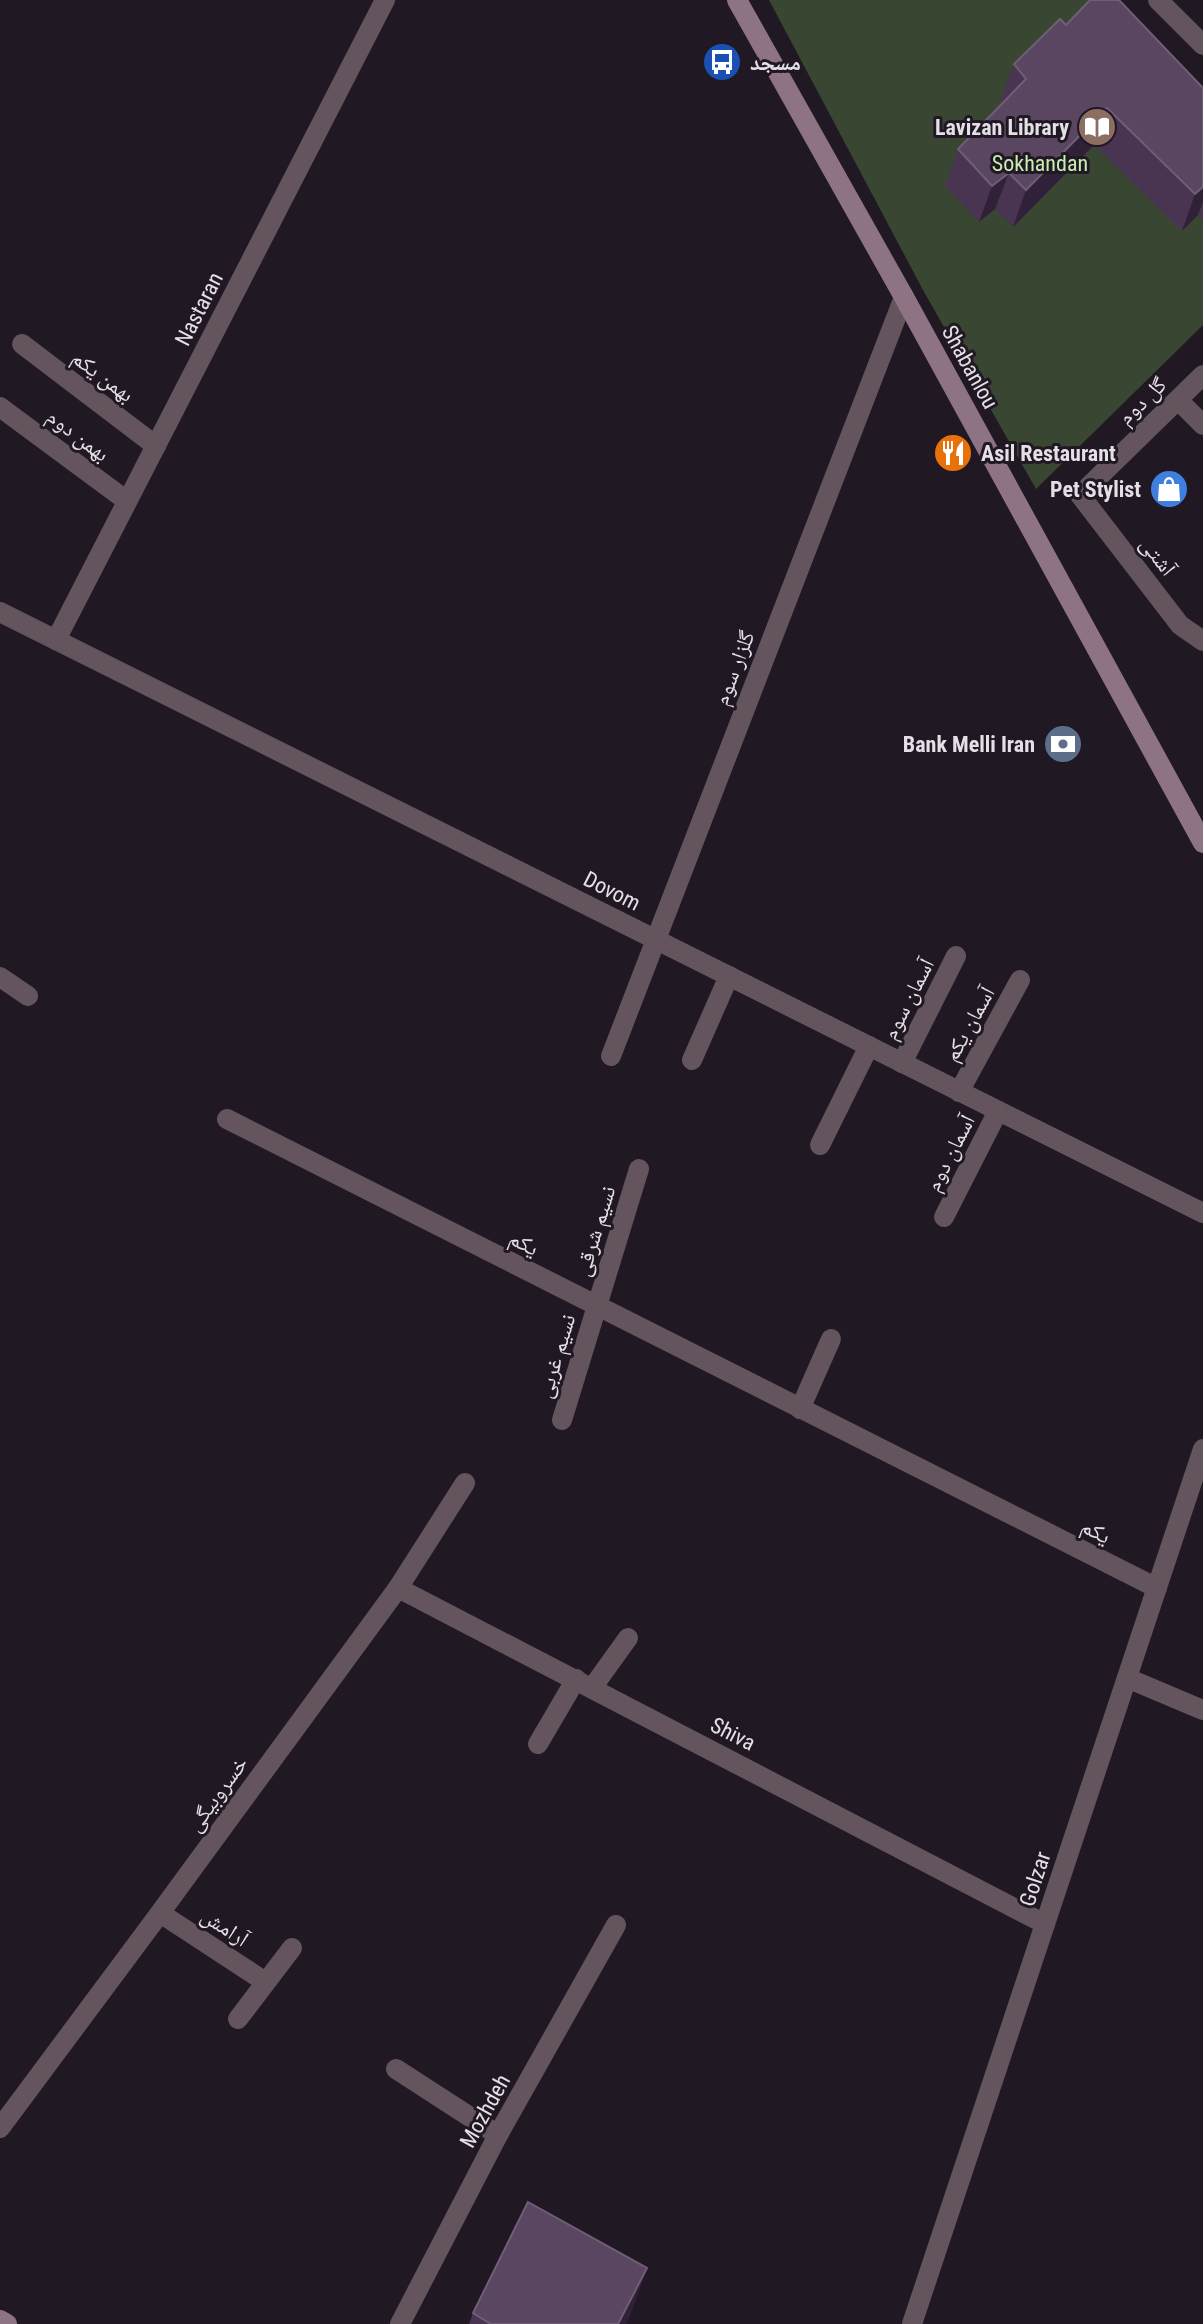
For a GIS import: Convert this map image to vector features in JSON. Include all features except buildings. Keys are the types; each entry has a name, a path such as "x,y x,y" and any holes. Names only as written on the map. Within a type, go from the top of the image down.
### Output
{"main road":[{"name":"Shabanlou","path":"737,0 904,297 1203,843"},
{"path":"0,2320 7,2324"}],"street":[{"name":"Nastaran","path":"56,640 385,0"},
{"path":"1158,0 1203,45"},
{"name":"گلزار سوم","path":"611,1056 904,297"},
{"name":"بهمن یکم","path":"22,344 156,446"},
{"name":"گل دوم","path":"1080,495 1203,375"},
{"path":"1178,400 1203,425"},
{"name":"بهمن دوم","path":"0,407 127,501"},
{"name":"آشتی","path":"1080,495 1180,625 1203,641"},
{"name":"Dovom","path":"0,612 1203,1213"},
{"name":"آسمان سوم","path":"902,1063 956,956"},
{"path":"692,1060 729,976"},
{"path":"0,977 28,996"},
{"name":"آسمان یکم","path":"959,1092 1020,980"},
{"path":"820,1145 869,1046"},
{"name":"آسمان دوم","path":"944,1217 998,1111"},
{"name":"یکم","path":"227,1119 1157,1588"},
{"name":"نسیم شرقی","path":"597,1306 639,1169"},
{"name":"نسیم غربی","path":"562,1420 597,1306"},
{"path":"800,1409 831,1339"},
{"name":"Golzar","path":"912,2324 1203,1449"},
{"name":"خسروبیگی","path":"0,2128 398,1588 465,1483"},
{"name":"Shiva","path":"398,1588 1045,1924"},
{"path":"538,1744 584,1684 628,1638"},
{"path":"1127,1678 1203,1710"},
{"name":"آرامش","path":"160,1913 264,1981"},
{"name":"Mozhdeh","path":"400,2324 498,2135 616,1925"},
{"path":"238,2019 292,1948"},
{"path":"396,2069 498,2135"}],"green space":[{"name":"Sokhandan","path":"769,0 1113,0 1203,89 1203,325 1036,489 923,290"}],"place":[{"name":"مسجد","path":"722,62"},
{"name":"Lavizan Library","path":"1097,127"},
{"name":"Asil Restaurant","path":"953,453"},
{"name":"Pet Stylist","path":"1169,489"},
{"name":"Bank Melli Iran","path":"1063,744"}]}
